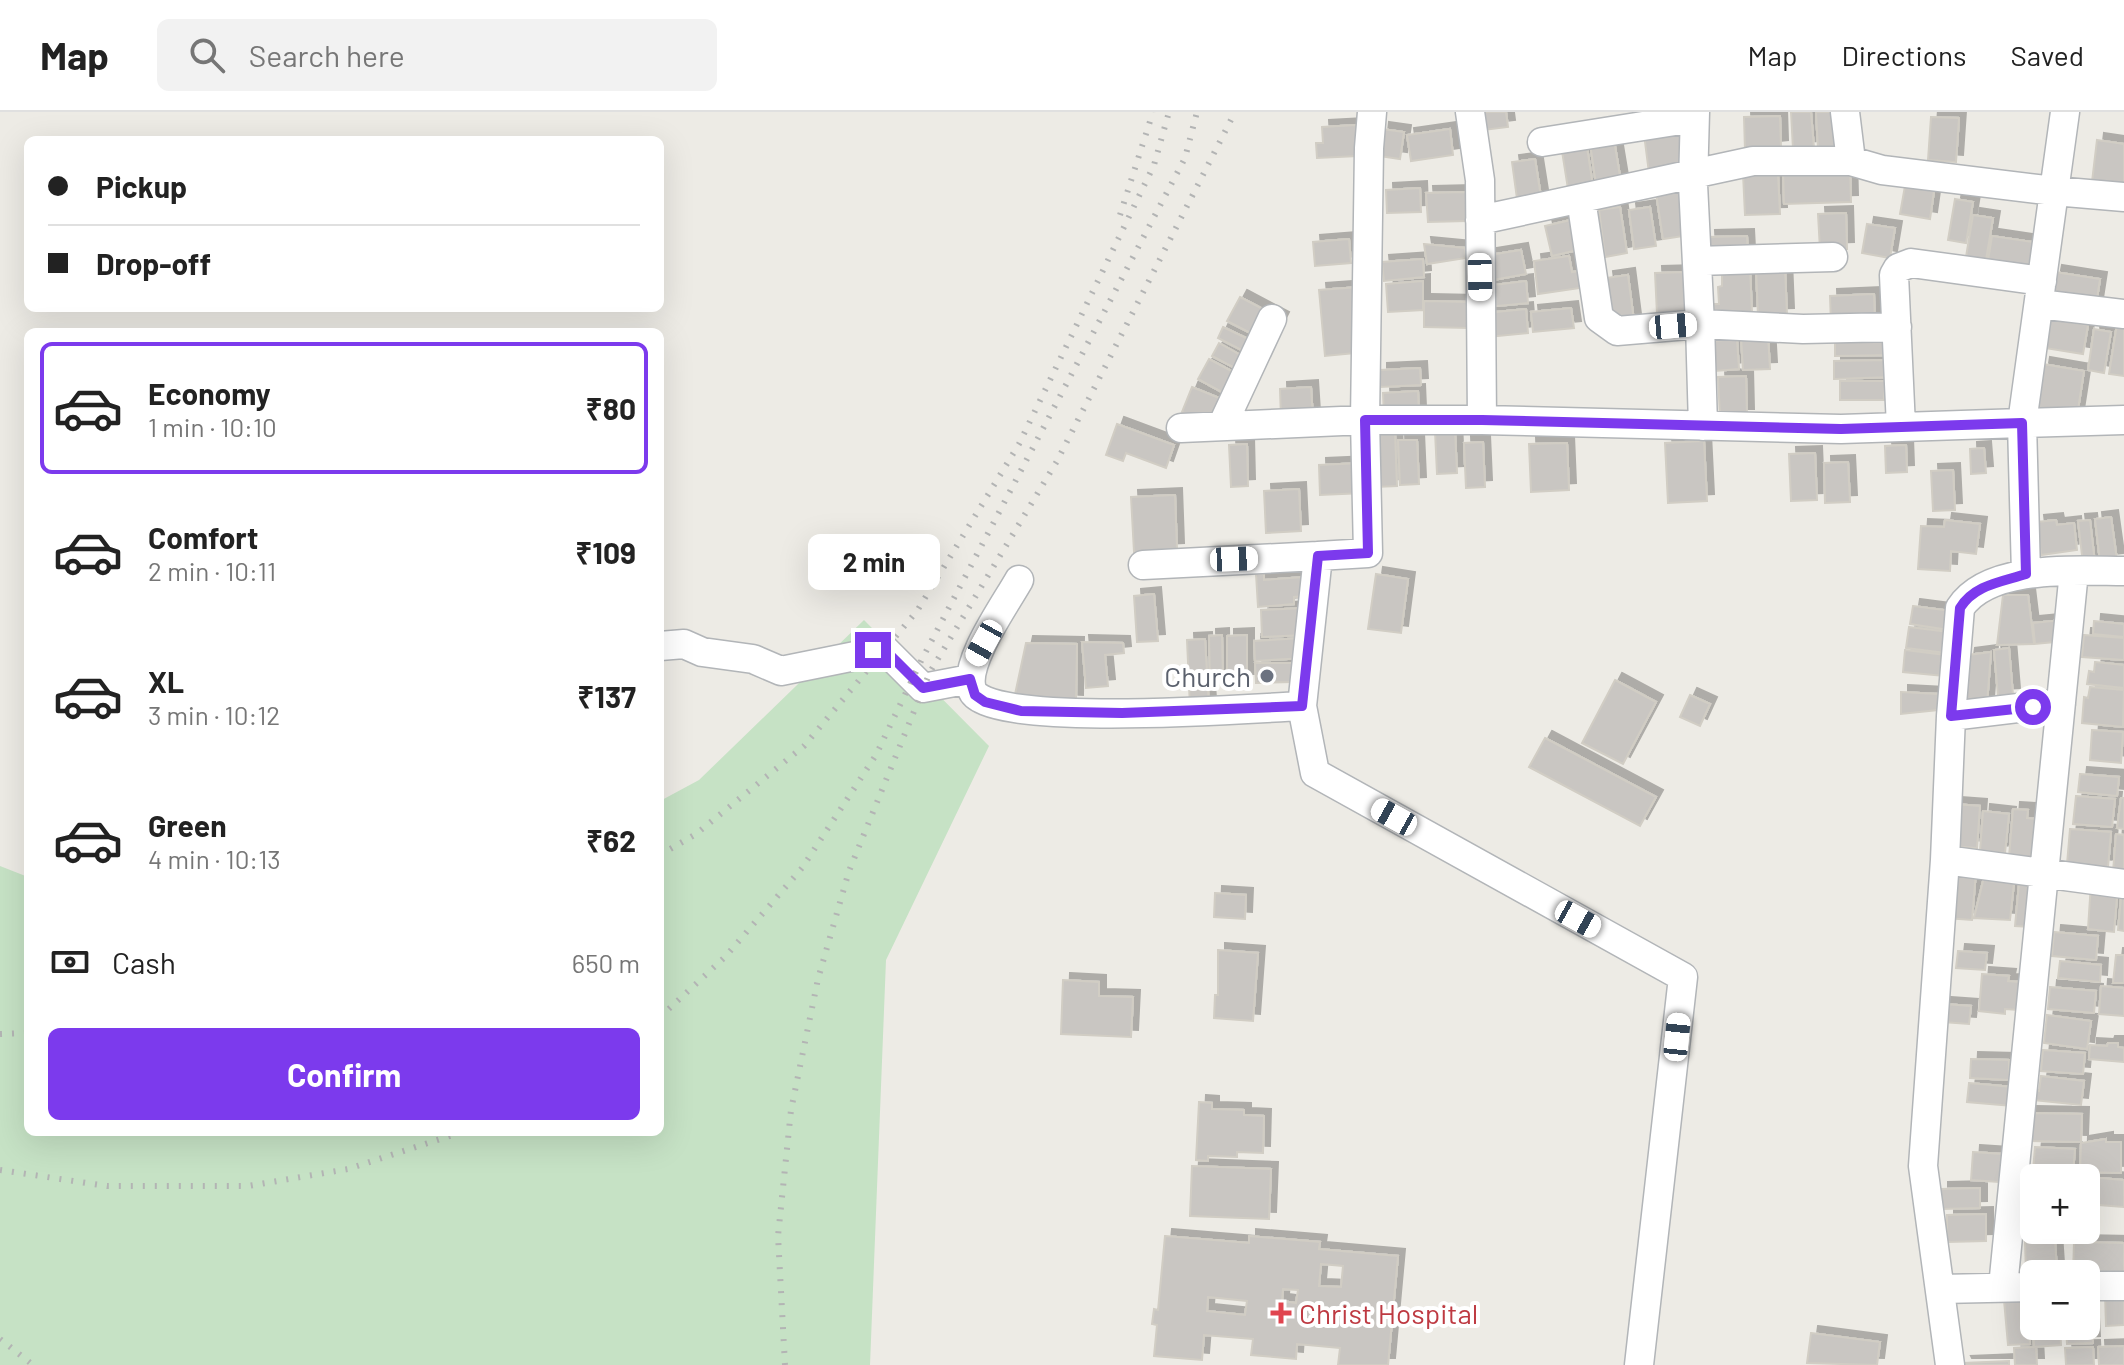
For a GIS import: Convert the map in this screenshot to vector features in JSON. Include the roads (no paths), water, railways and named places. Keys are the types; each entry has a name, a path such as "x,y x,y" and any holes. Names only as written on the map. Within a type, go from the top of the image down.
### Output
{"street":[{"path":"1143,565 1368,553 1365,420 1372,112"},
{"path":"1470,112 1480,180 1482,420"},
{"path":"1845,112 1851,161"},
{"path":"2026,574 2022,423 2065,112"},
{"path":"1542,142 1694,115 1693,175 1703,426"},
{"path":"1480,220 1753,161 1851,161 1882,170 2124,197"},
{"path":"1581,199 1596,313 1617,331 1700,324 1803,329 1897,327"},
{"path":"1697,261 1833,257"},
{"path":"1901,427 1894,275 1902,265 1911,263 2124,314"},
{"path":"1222,426 1272,319"},
{"path":"1181,428 1365,420 1482,420 1841,429 2124,420"},
{"path":"1318,556 1302,706 1315,773 1683,977 1639,1365"},
{"path":"2003,1287 2074,571"},
{"path":"1950,1365 1923,1166 1960,608 1968,596 1984,587 2026,574 2124,571"},
{"path":"1019,580 972,664 970,679 975,695 985,702 1021,711 1122,713 1302,706"},
{"path":"664,646 684,644 702,652 753,659 781,671 885,650 923,688 970,679"},
{"path":"1951,716 2061,703"},
{"path":"1945,860 2124,884"},
{"path":"2100,1286 2124,1286"},
{"path":"1941,1289 2020,1287"}],"railway":[{"path":"1120,215 1153,112"},
{"path":"664,853 696,834 804,746 917,611 1019,444 1154,165 1169,112"},
{"path":"664,1013 725,957 802,868 876,755 922,659 1185,158 1197,112"},
{"path":"785,1365 778,1236 791,1110 818,979 849,871 930,672 1057,461 1235,112"},
{"path":"0,1034 24,1033"},
{"path":"0,1170 107,1186 248,1186 348,1169 450,1136"},
{"path":"0,1339 33,1365"}],"place":[{"name":"Church","path":"1267,676"},
{"name":"Christ Hospital","path":"1281,1313"}]}
